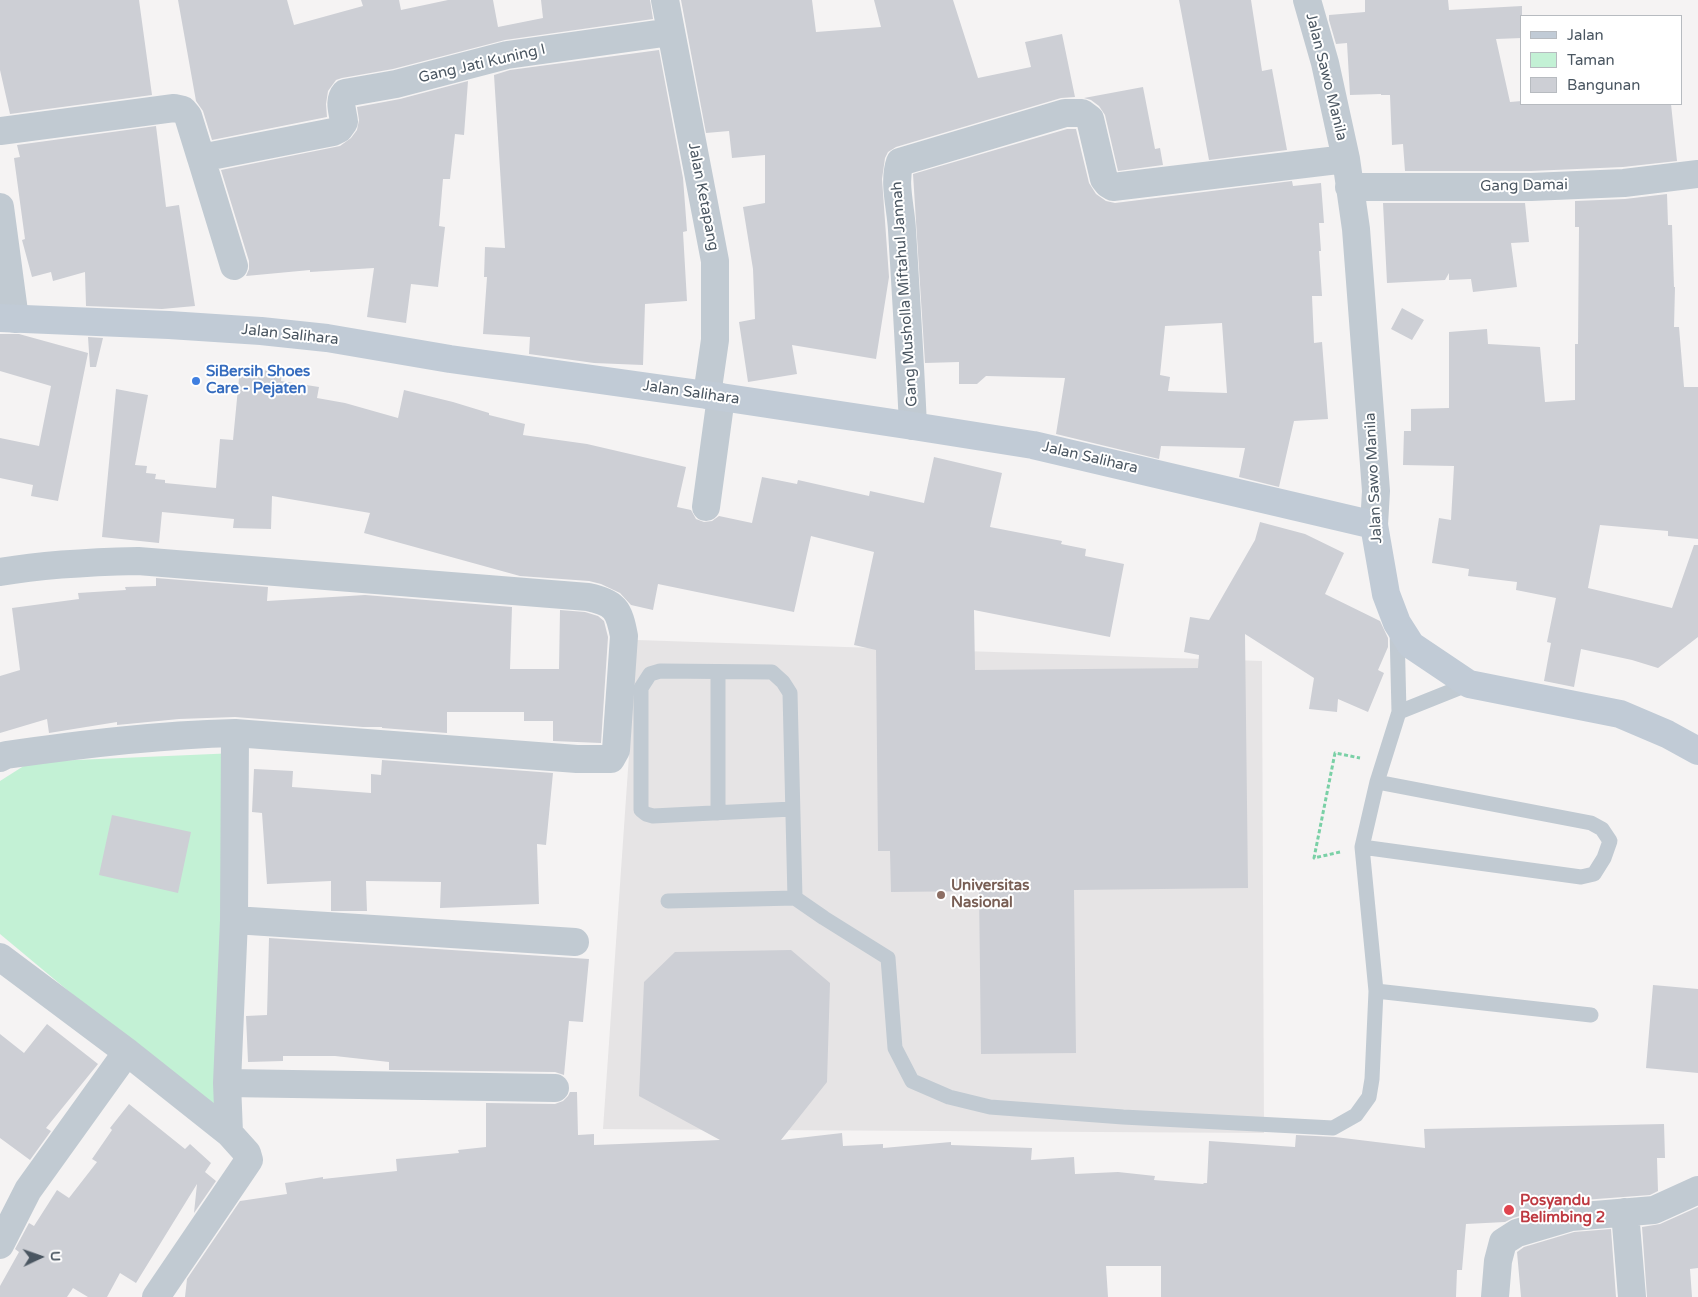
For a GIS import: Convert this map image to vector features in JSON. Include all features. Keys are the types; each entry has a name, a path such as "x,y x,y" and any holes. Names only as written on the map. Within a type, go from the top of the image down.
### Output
{"street":[{"name":"Jalan Ketapang","path":"665,0 715,261 714,396 706,507"},
{"name":"Jalan Sawo Manila","path":"1308,0 1325,63 1346,159 1356,229 1376,492 1374,525 1386,594 1397,623 1411,645 1469,684 1620,714 1668,734 1698,752"},
{"name":"Gang Jati Kuning I","path":"201,158 333,132 339,129 344,122 341,101 342,95 345,93 396,84 507,55 671,32"},
{"path":"0,131 174,108 183,110 188,116 234,266"},
{"name":"Gang Musholla Miftahul Jannah","path":"913,426 902,227 897,181 897,170 900,162 1065,113 1082,113 1090,120 1104,179 1113,187 1346,159"},
{"name":"Gang Damai","path":"1349,188 1624,183 1698,174"},
{"path":"0,207 8,318"},
{"name":"Jalan Salihara","path":"8,318 169,325 261,331 327,338 460,361 913,426 1033,445 1374,525"},
{"path":"0,572 86,562 138,561 588,597 602,600 614,608 621,621 624,636 618,733 616,750 611,759 577,759 235,733 189,734 102,741 2,753"},
{"path":"229,1133 227,1082 234,920 235,733"},
{"path":"234,920 575,942"},
{"path":"1,961 126,1052 229,1133 247,1153 249,1160 156,1297"},
{"path":"0,1245 28,1190 126,1052"},
{"path":"227,1082 555,1088"},
{"path":"1495,1297 1498,1261 1503,1242 1517,1233 1571,1217 1654,1210 1698,1190"},
{"path":"1625,1212 1632,1297"}],"lane":[{"path":"668,901 795,898 888,958 895,1048 912,1081 950,1097 990,1107 1123,1117 1333,1128 1356,1114 1369,1097 1372,1079 1376,991 1362,847 1377,782 1398,712 1397,623"},
{"path":"792,809 653,816 641,810 642,688 650,674 660,671 772,672 783,682 790,693 795,898"},
{"path":"718,672 718,813"},
{"path":"1398,712 1469,684"},
{"path":"1362,847 1581,877 1594,874 1604,858 1610,841 1602,829 1591,823 1377,782"},
{"path":"1376,991 1591,1015"}],"path":[{"path":"1362,847 1314,858 1335,753 1383,763"}],"shaded area":[{"name":"Universitas Nasional","path":"637,640 1262,661 1264,1133 603,1129"}],"green space":[{"path":"236,753 222,1119 0,934 0,781 30,762"}],"building":[{"path":"0,0 139,0 152,95 10,114 0,70"},
{"path":"178,0 287,0 294,25 363,6 361,0 399,0 401,10 448,0 493,0 498,27 543,18 541,0 650,0 653,19 505,40 393,69 342,78 336,80 328,91 327,117 212,140 203,111 196,101"},
{"path":"681,0 812,0 816,32 881,27 874,0 953,0 978,78 1031,67 1025,42 1062,34 1075,97 1061,98 896,147 888,152 885,158 882,179 889,277 876,359 792,345 797,374 748,382 739,322 755,319 753,269 743,207 765,203 765,155 732,158 729,131 706,133"},
{"path":"1179,0 1251,0 1262,71 1272,69 1287,150 1209,160"},
{"path":"1365,0 1448,0 1449,10 1522,6 1520,38 1496,39 1510,102 1520,101 1520,105 1671,105 1677,161 1623,167 1531,171 1405,171 1403,144 1392,145 1390,95 1350,95 1347,43 1336,44 1329,20 1329,15 1365,12"},
{"path":"659,50 683,178 687,231 683,232 687,301 645,304 643,365 594,363 529,354 530,337 483,334 487,277 484,277 485,247 505,248 494,75 510,70"},
{"path":"468,81 464,135 455,134 450,179 443,179 439,226 445,227 438,287 411,284 406,323 367,317 374,268 310,272 310,270 246,276 249,269 249,261 221,170 340,146 351,138 357,130 359,120 357,107 400,99"},
{"path":"1143,87 1155,149 1160,148 1163,165 1118,171 1105,115 1099,106 1091,100 1084,98"},
{"path":"156,126 166,207 179,205 195,306 162,309 86,306 85,272 53,281 51,272 32,277 22,240 25,239 14,158 20,157 17,145"},
{"path":"1067,129 1076,129 1089,183 1096,194 1106,201 1115,203 1292,181 1293,186 1321,183 1324,223 1319,223 1322,296 1312,296 1314,343 1322,342 1328,419 1294,421 1279,487 1239,477 1245,448 1161,446 1159,459 1056,434 1065,378 986,376 977,384 959,384 959,362 925,363 913,174","holes":["1222,323 1227,393 1168,391 1170,377 1160,375 1165,326"]},
{"path":"1667,194 1668,225 1672,225 1675,287 1674,327 1679,327 1684,387 1698,387 1698,539 1668,536 1668,531 1600,525 1588,588 1672,608 1694,545 1698,545 1698,637 1658,668 1632,660 1581,649 1574,687 1544,681 1551,643 1547,642 1556,598 1516,590 1517,582 1468,576 1469,569 1432,563 1439,518 1451,520 1454,466 1403,465 1404,431 1411,431 1411,409 1449,408 1449,332 1487,329 1488,344 1540,347 1545,402 1575,400 1575,344 1578,344 1579,227 1575,227 1575,201 1625,199"},
{"path":"1383,203 1525,203 1529,242 1511,243 1517,287 1473,292 1471,279 1449,280 1449,273 1445,280 1387,283"},
{"path":"1402,308 1424,320 1412,340 1391,329"},
{"path":"0,334 19,334 88,353 58,501 31,496 33,485 0,478 0,438 39,446 51,386 0,371"},
{"path":"88,337 103,338 96,367 90,367"},
{"path":"240,368 282,372 281,381 319,387 317,398 345,403 398,418 404,390 453,402 489,413 489,415 525,424 523,435 587,444 686,467 677,507 691,510 696,519 704,522 712,521 719,516 752,523 762,477 797,484 798,480 869,496 870,491 924,503 934,457 1002,473 990,527 1062,541 1061,544 1086,549 1085,556 1124,564 1110,637 974,610 975,670 1198,668 1199,655 1184,652 1190,617 1209,620 1255,540 1260,522 1305,534 1344,553 1325,594 1380,621 1388,638 1388,647 1378,670 1384,673 1368,712 1338,699 1337,712 1309,709 1314,678 1245,634 1248,888 1074,890 1076,1053 981,1054 979,891 891,892 890,851 878,851 876,650 854,645 874,552 811,536 794,612 658,584 653,610 631,605 620,593 601,584 589,581 520,576 364,533 370,513 272,496 271,529 233,528 234,519 162,512 159,543 102,537 116,389 148,395 135,465 147,466 146,473 156,474 155,479 165,480 165,483 216,488 220,439 233,440"},
{"path":"156,578 268,587 267,601 365,595 512,607 510,669 559,669 560,610 585,612 598,616 604,621 608,637 601,743 553,741 553,721 524,721 524,712 447,712 447,733 235,717 179,719 117,725 117,722 49,733 47,719 0,733 0,676 20,670 12,608 79,599 78,593 126,590 125,587 156,586"},
{"path":"382,760 553,773 546,845 537,844 539,904 440,908 441,882 366,881 367,911 331,911 331,881 267,884 262,813 252,812 254,769 293,771 292,787 371,793 371,774 381,775"},
{"path":"112,815 191,832 178,893 99,875"},
{"path":"269,938 589,959 583,1022 569,1021 564,1075 555,1072 389,1070 389,1062 335,1056 283,1056 283,1061 248,1062 246,1016 267,1015"},
{"path":"791,950 830,983 827,1082 781,1140 842,1133 843,1146 883,1144 883,1148 951,1142 951,1145 1032,1148 1031,1160 1074,1157 1075,1174 1118,1172 1155,1176 1154,1180 1203,1184 1207,1183 1209,1141 1295,1147 1296,1135 1335,1137 1425,1148 1424,1129 1664,1124 1665,1158 1657,1158 1658,1191 1650,1195 1570,1201 1505,1222 1466,1224 1462,1270 1457,1270 1456,1297 1161,1297 1161,1266 1106,1266 1108,1297 185,1297 187,1279 240,1201 287,1194 285,1183 323,1177 323,1179 397,1171 396,1159 459,1153 458,1150 486,1147 486,1103 555,1104 563,1101 570,1092 577,1092 578,1135 594,1134 594,1145 720,1140 639,1096 644,982 675,952"},
{"path":"1653,985 1698,989 1698,1073 1646,1068"},
{"path":"47,1024 98,1064 46,1128 51,1131 30,1160 0,1138 0,1034 24,1053"},
{"path":"129,1104 185,1149 190,1144 211,1163 205,1172 216,1181 194,1213 197,1184 136,1283 120,1273 107,1297 88,1297 73,1288 67,1297 0,1297 0,1286 19,1252 15,1249 29,1223 34,1226 57,1190 69,1198 97,1162 92,1159 112,1130 110,1128"},
{"path":"1698,1207 1698,1268 1690,1269 1692,1297 1647,1297 1642,1227 1660,1224"},
{"path":"1611,1229 1616,1297 1521,1297 1517,1252 1524,1247 1574,1232"}],"place":[{"name":"SiBersih Shoes Care - Pejaten","path":"196,381"},
{"name":"Universitas Nasional","path":"941,895"},
{"name":"Posyandu Belimbing 2","path":"1509,1210"}]}
